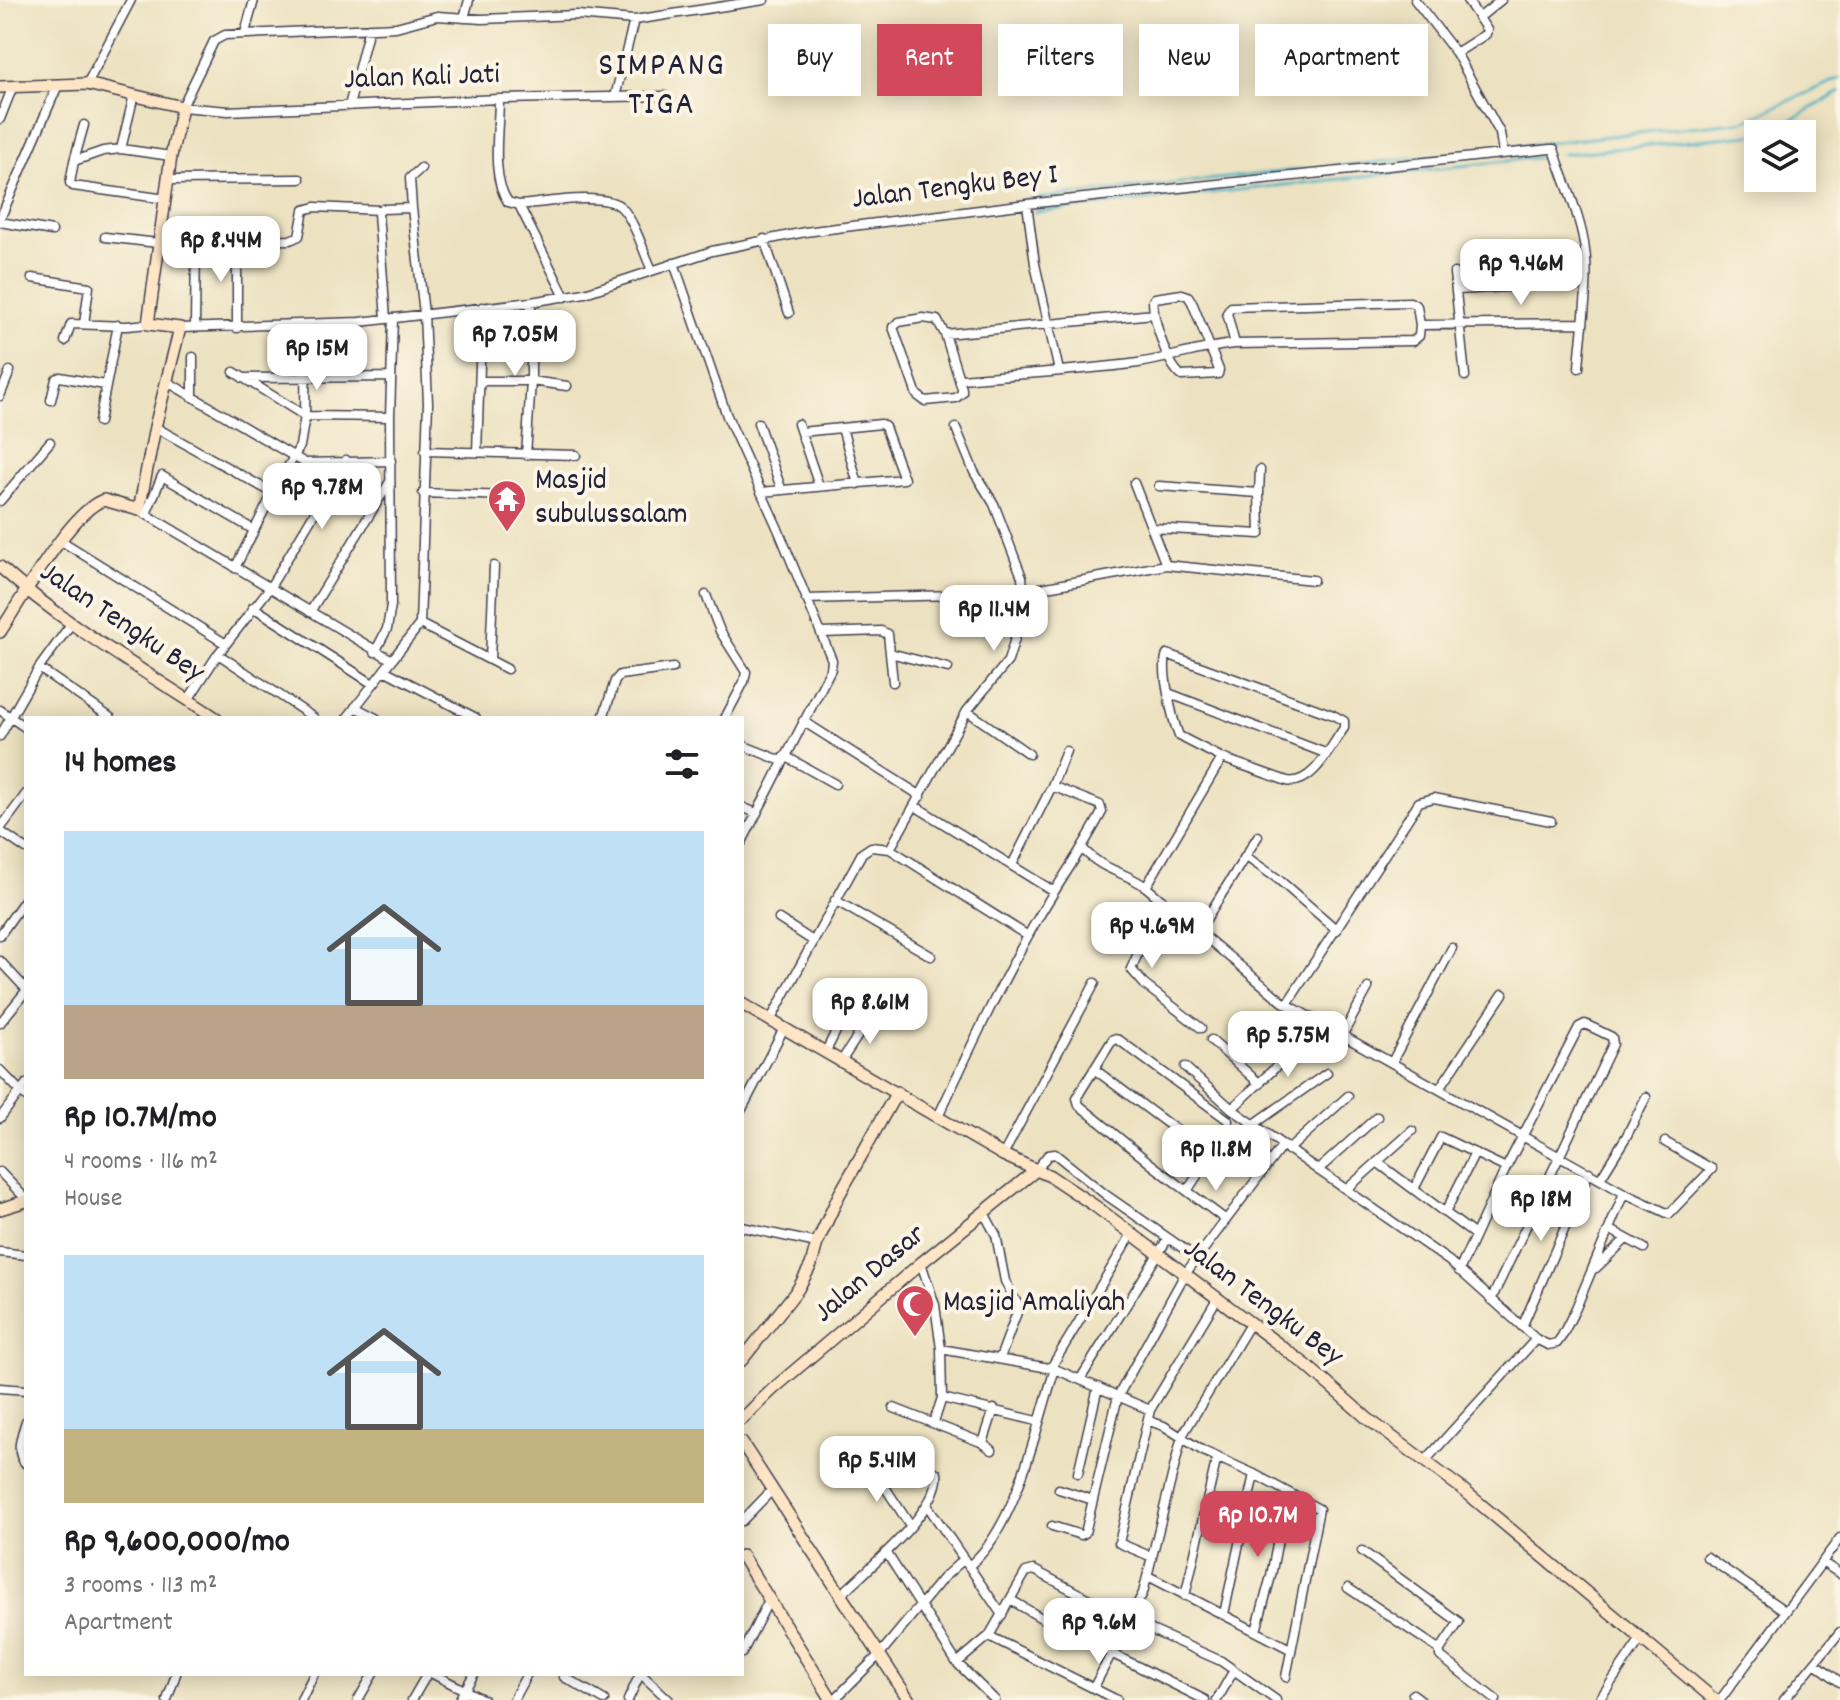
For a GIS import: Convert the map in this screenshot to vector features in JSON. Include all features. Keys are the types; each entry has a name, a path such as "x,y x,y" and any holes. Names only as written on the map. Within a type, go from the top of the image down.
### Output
{"street":[{"path":"87,84 131,0"},
{"path":"245,33 254,0"},
{"path":"464,18 469,0"},
{"path":"148,324 171,156 182,107 214,41 225,35 396,27 437,16 577,15 634,20 764,0"},
{"path":"1415,0 1456,53 1500,133 1503,153"},
{"path":"1456,53 1486,34 1486,26 1467,0"},
{"path":"1480,17 1501,0"},
{"path":"615,97 634,20"},
{"path":"349,106 369,28"},
{"path":"0,119 6,86 87,84 182,107"},
{"path":"52,231 0,220 58,85"},
{"path":"121,149 134,95"},
{"name":"Jalan Kali Jati","path":"182,107 228,111 499,99 665,96"},
{"path":"499,99 501,183 505,199 519,205 591,197 615,202 624,210 652,270"},
{"path":"84,125 70,183 73,186 166,199"},
{"path":"74,161 103,151 121,149 171,156"},
{"name":"Jalan Tengku Bey I","path":"84,324 148,324 180,328 306,325 531,302 603,288 674,263 764,239 837,227 1554,149 1585,248 1579,368"},
{"path":"348,716 420,624 428,403 424,314 410,178 421,168"},
{"path":"169,180 300,179"},
{"path":"1027,204 1035,264 1059,371"},
{"path":"519,205 565,297"},
{"path":"105,237 158,243 295,238 300,232 302,213 308,208 412,208"},
{"path":"375,652 387,629 391,605 390,318 379,210"},
{"path":"764,239 789,313"},
{"path":"195,327 196,240"},
{"path":"237,240 237,328"},
{"path":"674,263 727,416 831,654 832,664 744,838"},
{"path":"1454,273 1465,376"},
{"path":"32,278 89,287 84,324 69,326 65,341"},
{"path":"1458,290 1585,282"},
{"path":"1186,294 1210,346 1218,374 1182,376 1168,358 1154,314 1152,304 1155,298 1186,294"},
{"path":"526,455 531,381 531,302"},
{"path":"960,379 1168,358 1210,346 1413,341 1419,336 1418,310 1410,302 1231,307 1227,313 1235,344"},
{"path":"477,452 482,307"},
{"path":"945,334 1154,314"},
{"path":"937,320 960,379 960,396 922,401 893,327 899,322 937,320"},
{"path":"1420,325 1581,323"},
{"path":"99,422 118,325"},
{"path":"235,568 300,446 305,416 306,325"},
{"path":"143,512 155,427 180,328"},
{"path":"193,357 193,397"},
{"path":"0,396 10,371"},
{"path":"234,372 305,416 390,417"},
{"path":"51,400 56,379 60,377 105,385"},
{"path":"243,378 391,377"},
{"path":"166,381 332,482"},
{"path":"480,381 531,381 567,386"},
{"path":"758,423 781,488"},
{"path":"761,492 781,488 858,484 902,481 903,476 881,424 800,428 819,486"},
{"path":"155,427 273,493"},
{"path":"842,428 858,484"},
{"path":"890,849 967,711 1008,661 1021,622 1025,591 994,504 974,472 956,428"},
{"path":"0,501 50,442"},
{"path":"425,451 576,455"},
{"path":"188,700 218,654 269,589 346,460"},
{"path":"305,463 391,461"},
{"path":"1152,528 1260,534 1260,470"},
{"path":"143,512 162,476 254,530"},
{"path":"310,612 390,482"},
{"path":"1134,483 1166,565"},
{"path":"1159,486 1259,493"},
{"path":"423,493 507,496"},
{"path":"0,631 60,540 96,502 104,500 143,512 392,660"},
{"path":"60,540 226,644"},
{"path":"806,599 1025,591 1166,565 1313,580"},
{"path":"490,659 494,566"},
{"name":"Jalan Tengku Bey","path":"0,567 27,592 71,624 212,716"},
{"path":"706,595 720,631 746,672 726,716"},
{"path":"253,607 373,684"},
{"path":"0,736 39,668 71,624"},
{"path":"420,624 507,669"},
{"path":"822,633 885,632 889,636 893,682"},
{"path":"890,653 948,668"},
{"path":"218,654 311,716"},
{"path":"1167,654 1342,719 1344,728 1325,753 1308,776 1297,782 1287,781 1222,758 1179,736 1168,693 1164,659 1167,654"},
{"path":"39,668 108,716"},
{"path":"604,716 615,681 620,675 673,668"},
{"path":"384,670 472,716"},
{"path":"1168,693 1325,753"},
{"path":"355,707 372,716"},
{"path":"0,710 24,727"},
{"path":"967,711 1029,754"},
{"path":"803,721 921,796"},
{"path":"744,746 783,759 835,784"},
{"path":"1012,865 1066,751"},
{"path":"1146,887 1222,758"},
{"path":"938,1117 993,1000 1053,891 1083,849 1102,812 1101,807 1052,786"},
{"path":"24,797 0,830 24,848"},
{"path":"1287,1004 1419,802 1434,798 1551,821"},
{"path":"915,806 1053,891"},
{"path":"744,808 756,813"},
{"path":"1198,932 1258,836"},
{"path":"771,1019 835,900 866,850 871,847 890,849 1028,936"},
{"path":"1083,849 1092,860 1109,870 1133,877 1287,1004 1624,1193 1669,1214 1712,1169 1665,1142"},
{"path":"1245,856 1278,879 1337,930"},
{"path":"835,900 931,956"},
{"path":"1162,900 1131,969 1146,986 1201,1028"},
{"path":"0,935 24,901"},
{"path":"779,919 813,941"},
{"path":"1392,1062 1452,948"},
{"path":"0,961 24,988"},
{"path":"1003,1155 1095,983"},
{"path":"826,1051 858,988"},
{"path":"1342,1036 1368,988"},
{"path":"0,1023 24,993"},
{"path":"1440,1088 1503,994"},
{"name":"Jalan Tengku Bey","path":"744,1005 1003,1155 1050,1176 1132,1234 1314,1371 1368,1419 1461,1488 1717,1700"},
{"path":"842,1060 872,1014"},
{"path":"1232,1109 1321,1024"},
{"path":"1459,1271 1506,1168 1580,1025 1585,1024 1612,1037 1613,1044 1491,1300"},
{"path":"744,1105 784,1028"},
{"path":"1187,1191 1229,1125 1226,1118 1119,1040 1111,1041 1077,1098 1079,1105 1187,1191 1226,1220"},
{"path":"1211,1040 1260,1084"},
{"path":"1185,1067 1232,1109 1459,1271 1536,1339 1548,1345 1557,1343 1593,1271 1624,1193"},
{"path":"1094,1069 1211,1156"},
{"path":"0,1070 24,1091 0,1118"},
{"path":"1253,1125 1327,1073"},
{"path":"744,1357 798,1289 839,1195 897,1092"},
{"path":"1052,1526 1081,1535 1085,1533 1118,1396 1185,1274 1285,1148 1348,1096"},
{"path":"1600,1179 1646,1097"},
{"path":"1318,1170 1377,1117"},
{"path":"1347,1189 1412,1131"},
{"path":"1414,1189 1441,1137 1506,1168"},
{"path":"1445,1213 1475,1153"},
{"path":"1035,1171 1048,1155 1055,1154 1106,1195 1197,1258"},
{"path":"1377,1162 1475,1235"},
{"name":"Jalan Dasar","path":"744,1417 921,1263 1035,1171"},
{"path":"0,1172 24,1198"},
{"path":"1522,1327 1589,1172"},
{"path":"0,1209 24,1201"},
{"path":"984,1213 996,1235 1005,1281 1019,1307 1000,1358"},
{"path":"744,1227 817,1243"},
{"path":"1609,1229 1644,1248"},
{"path":"744,1559 833,1700 879,1655 921,1603 967,1562 989,1548 1000,1531 1023,1474 1055,1369 1052,1366 1132,1234"},
{"path":"1081,1378 1168,1238"},
{"path":"1593,1271 1626,1239"},
{"path":"0,1252 24,1255"},
{"path":"921,1263 935,1305 941,1349 942,1398 934,1422"},
{"path":"1152,1557 1119,1543 1150,1410 1217,1299"},
{"path":"1094,1687 1143,1593 1182,1436 1250,1324"},
{"path":"1425,1461 1536,1339"},
{"path":"941,1349 1055,1369 1150,1410"},
{"path":"1078,1473 1098,1387"},
{"path":"0,1388 24,1390"},
{"path":"942,1398 1037,1421"},
{"path":"894,1408 934,1422 992,1450"},
{"path":"983,1443 994,1409"},
{"path":"1149,1421 1320,1511 1286,1677"},
{"path":"24,1431 20,1452 24,1462"},
{"path":"744,1446 909,1700"},
{"path":"842,1594 886,1552 927,1505 938,1475 902,1454"},
{"path":"1185,1596 1217,1457"},
{"path":"871,1466 910,1525"},
{"path":"1224,1614 1254,1474"},
{"path":"1059,1489 1093,1500"},
{"path":"744,1519 772,1490"},
{"path":"1256,1631 1271,1576 1287,1492"},
{"path":"927,1505 1002,1615"},
{"path":"1717,1700 1840,1538"},
{"path":"1362,1551 1459,1622 1440,1650 1440,1656 1496,1700"},
{"path":"886,1552 957,1663 995,1700"},
{"path":"1707,1557 1785,1611"},
{"path":"1822,1562 1840,1574"},
{"path":"957,1663 989,1636 1026,1572 1034,1570 1129,1620 1221,1661 1276,1700"},
{"path":"1148,1576 1290,1649"},
{"path":"1348,1588 1440,1650"},
{"path":"744,1649 769,1600"},
{"path":"1011,1600 1205,1700"},
{"path":"1788,1699 1840,1632"},
{"path":"989,1636 1117,1700"},
{"path":"1599,1700 1642,1637"},
{"path":"1815,1663 1840,1682"},
{"path":"1217,1700 1234,1670"},
{"path":"167,1700 175,1676"},
{"path":"301,1700 313,1676"},
{"path":"358,1700 372,1676"},
{"path":"412,1700 429,1676"},
{"path":"434,1676 484,1700"},
{"path":"459,1700 473,1676"},
{"path":"513,1700 526,1676"},
{"path":"628,1700 639,1676"},
{"path":"642,1676 669,1700"},
{"path":"564,1677 604,1700"}],"waterway":[{"path":"1511,147 1744,121 1840,78"},
{"path":"1563,154 1768,133 1840,92"},
{"path":"1333,167 1497,149"},
{"path":"1035,212 1543,157"},
{"path":"1025,200 1317,168"}],"place":[{"name":"Masjid subulussalam","path":"507,533"},
{"name":"Masjid Amaliyah","path":"915,1338"}],"district":[{"name":"SIMPANG TIGA","path":"662,86"}]}
